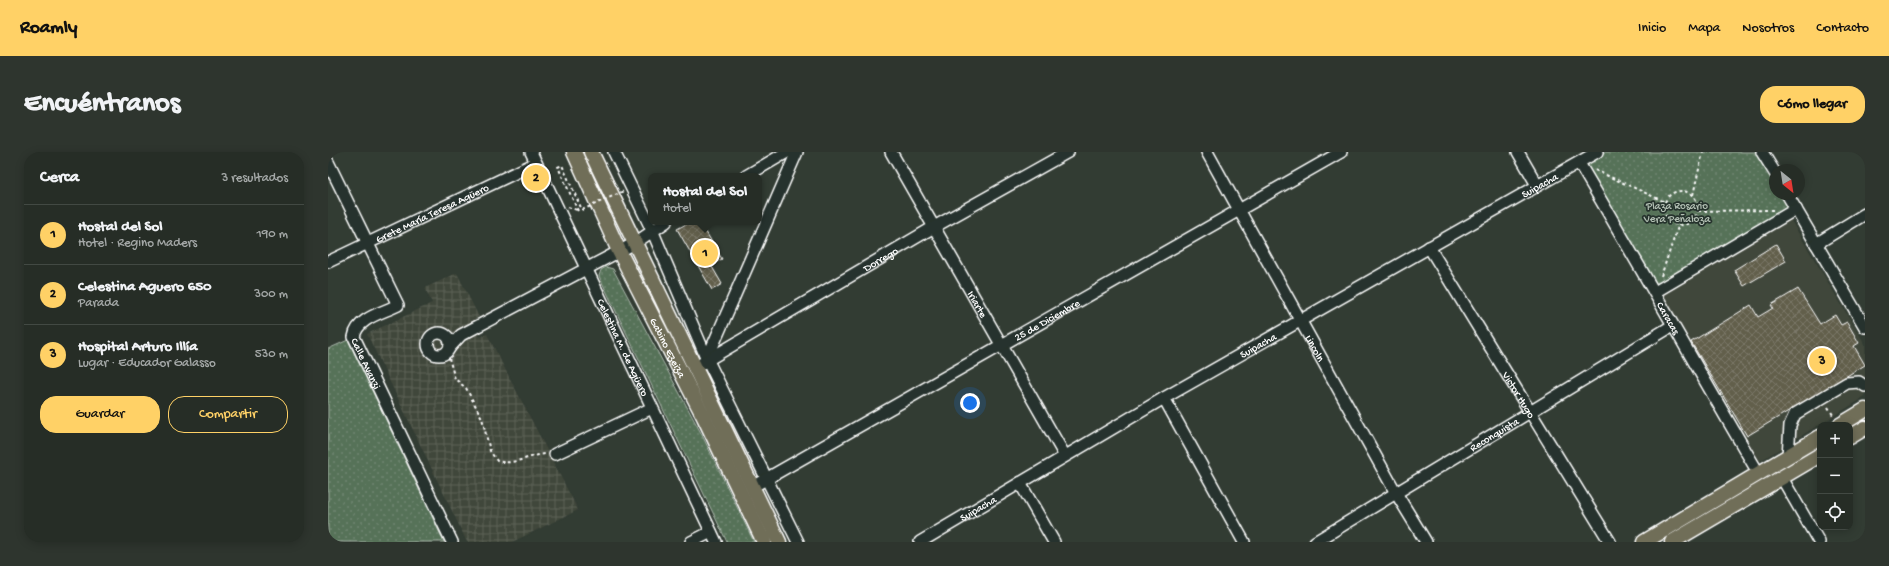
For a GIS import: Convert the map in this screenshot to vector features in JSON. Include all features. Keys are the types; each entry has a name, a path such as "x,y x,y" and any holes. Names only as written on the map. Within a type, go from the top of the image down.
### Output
{"main road":[{"name":"Gabino Ezeiza","path":"574,152 619,252 701,410 764,542"},
{"name":"Gabino Ezeiza","path":"591,152 778,542"},
{"path":"1838,422 1865,410"},
{"path":"1853,435 1865,428"},
{"path":"1644,542 1817,439"},
{"path":"1672,542 1817,457"}],"street":[{"name":"Celestina M. de Agüero","path":"531,152 713,537"},
{"path":"614,152 648,222"},
{"path":"751,173 787,152"},
{"path":"707,359 798,152"},
{"name":"Iriarte","path":"891,152 1064,456"},
{"name":"Dorrego","path":"694,368 934,227 1068,152"},
{"name":"Lincoln","path":"1207,152 1396,493 1426,542"},
{"name":"25 de Diciembre","path":"752,487 1240,211 1341,152"},
{"path":"1518,152 1537,185"},
{"name":"Suipacha","path":"920,542 1164,398 1597,152"},
{"path":"1762,152 1769,164"},
{"name":"Calle Avanzi","path":"328,162 398,305 364,320 356,329 354,337 452,542"},
{"name":"Grete María Teresa Agüero","path":"328,262 536,162"},
{"name":"Caracas","path":"1579,163 1759,474"},
{"path":"1791,200 1865,327"},
{"path":"1655,292 1796,209"},
{"path":"1816,244 1865,214"},
{"path":"650,225 707,359 798,542"},
{"path":"461,335 435,334 428,343 430,351 436,355 448,350 461,335 619,252 661,225"},
{"name":"Victor Hugo","path":"1429,247 1610,542"},
{"name":"Reconquista","path":"1315,542 1672,326"},
{"path":"445,335 450,340 448,350"},
{"path":"1788,456 1790,425 1795,414 1846,383 1858,382 1865,386"},
{"path":"1164,398 1244,542"},
{"path":"555,454 652,408"},
{"path":"1782,478 1819,542"},
{"path":"1020,483 1054,542"},
{"path":"691,542 713,537"}],"path":[{"path":"1693,195 1703,152"},
{"path":"1579,163 1665,202"},
{"path":"578,211 558,167 562,165 582,210 624,190"},
{"path":"1677,191 1688,192 1693,195 1696,199 1698,211 1692,221 1687,224 1679,224 1668,218 1665,213 1665,202 1672,193 1677,191"},
{"path":"1698,211 1796,209"},
{"path":"1655,292 1679,224"},
{"path":"448,350 455,379 466,388 482,418 490,451 497,461 509,463 544,454 555,454"},
{"path":"1822,397 1838,422"}],"shaded area":[{"path":"1790,219 1865,344 1865,397 1824,422 1817,422 1817,426 1760,461 1661,296"},
{"path":"457,273 479,317 472,321 480,337 487,334 578,510 512,542 467,542 367,334 432,303 425,288"}],"green space":[{"name":"Plaza Rosario Vera Peñaloza","path":"1597,152 1762,152 1769,164 1769,200 1791,200 1796,209 1655,292 1579,163"},
{"path":"606,267 613,269 701,433 754,542 727,542 599,276 601,270"},
{"path":"348,340 444,542 328,542 328,349"}],"building":[{"path":"684,225 702,225 722,259 711,265 722,284 712,290 677,229"},
{"path":"1776,244 1786,261 1744,286 1734,270"},
{"path":"1798,289 1820,324 1835,315 1841,325 1847,322 1859,343 1854,346 1865,365 1747,436 1691,342 1751,305 1758,317 1773,308 1771,305"}],"place":[{"name":"Celestina Aguero 650","path":"536,178"},
{"name":"Hostal del Sol","path":"705,253"},
{"name":"Hospital Arturo Illía","path":"1822,361"}]}
